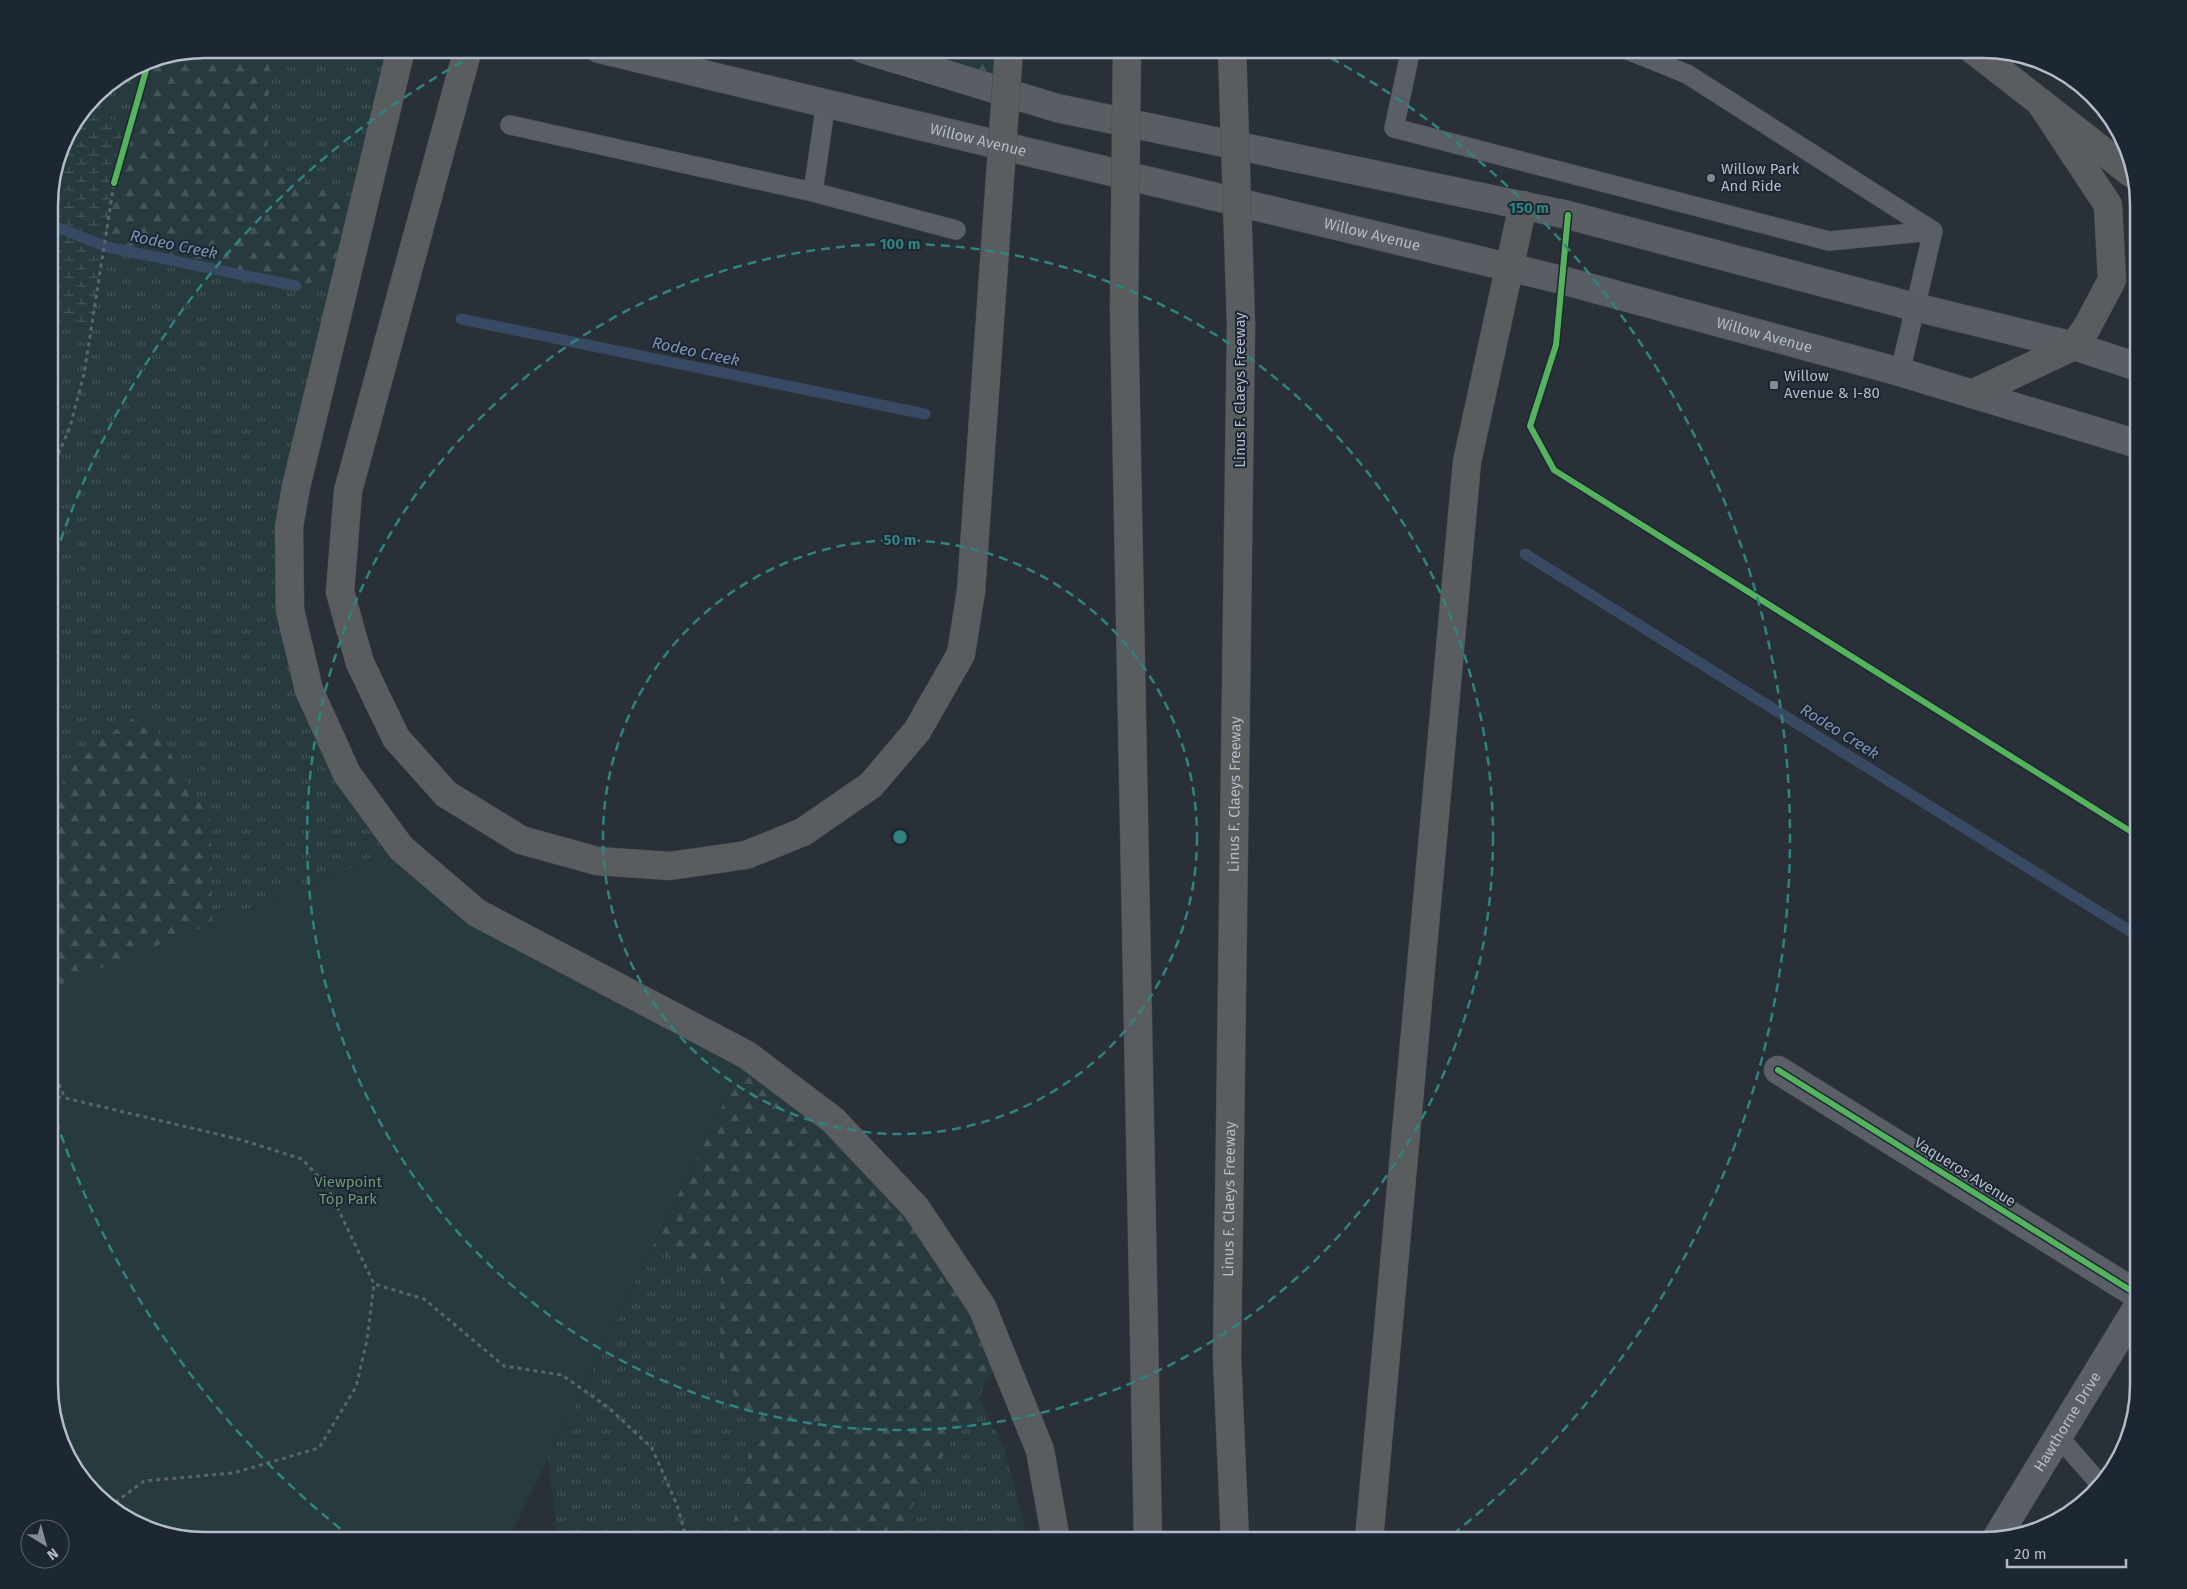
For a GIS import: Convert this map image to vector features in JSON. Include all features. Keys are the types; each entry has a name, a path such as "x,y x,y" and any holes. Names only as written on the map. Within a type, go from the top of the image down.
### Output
{"highway":[{"path":"399,58 296,487 289,527 290,610 309,690 348,774 401,848 477,913 747,1055 833,1120 916,1208 982,1307 1040,1450 1055,1532"},
{"path":"466,58 348,491 340,592 360,663 396,738 446,794 521,840 597,861 670,866 746,855 803,832 871,785 917,731 961,654 971,590 1008,58"},
{"path":"1127,58 1124,309 1148,1532"},
{"name":"Linus F. Claeys Freeway","path":"1232,58 1241,324 1227,1357 1235,1532"},
{"path":"1984,58 2125,168"},
{"path":"1972,394 2074,346 2087,328 2112,280 2108,205 2040,102"},
{"path":"1370,1532 1467,462 1523,205"}],"main road":[{"name":"Willow Avenue","path":"638,58 1562,280 1900,372 2130,442"},
{"path":"893,58 1057,108 1523,205 1915,307 2074,346 2130,364"}],"street":[{"name":"Vaqueros Avenue","path":"1778,1070 2130,1290"},
{"name":"Hawthorne Drive","path":"2001,1530 2130,1319"}],"lane":[{"path":"1409,58 1394,128 1829,241 1933,232"},
{"path":"1647,58 1687,74 1933,232"},
{"path":"813,192 826,102"},
{"path":"510,125 813,192 956,230"},
{"path":"1900,372 1933,232"},
{"path":"2058,1436 2095,1478"}],"path":[{"path":"58,455 70,427 84,374 116,175"},
{"path":"82,329 90,332"},
{"path":"58,1082 65,1098"},
{"path":"58,1097 242,1140 302,1159 327,1186 374,1284 367,1340 356,1387 318,1448 233,1473 144,1480 116,1502"},
{"path":"374,1284 424,1299 504,1366 562,1375 609,1408 652,1448 677,1505 685,1532"}],"green space":[{"path":"270,58 399,58 362,210 267,161"},
{"path":"270,58 267,161 362,210 347,274 296,286 107,247 114,183 145,74 158,65 186,59"},
{"path":"913,58 1012,58 1010,94 914,64"},
{"path":"154,67 145,74 128,130 94,108 115,88 131,77"},
{"path":"94,108 128,130 114,183 107,247 90,332 58,321 58,195 63,167 69,148 82,123"},
{"path":"107,247 296,286 347,274 289,527 309,690 401,848 212,924 211,822 82,753 58,791 58,321 90,332"},
{"path":"145,710 211,822 212,924 228,966 58,1057 58,791 82,753"},
{"name":"Viewpoint Top Park","path":"401,848 477,913 747,1055 512,1532 205,1532 176,1529 158,1524 123,1507 108,1495 88,1474 77,1458 65,1431 60,1413 58,1394 58,985"},
{"path":"747,1055 916,1208 1002,1358 897,1532 732,1532 753,1434 720,1365 721,1278 653,1248 595,1364"},
{"path":"653,1248 721,1278 720,1365 753,1434 732,1532 557,1532 548,1459"},
{"path":"979,1397 1004,1447 1026,1532 897,1532"}],"waterway":[{"name":"Rodeo Creek","path":"58,228 107,247 296,286"},
{"name":"Rodeo Creek","path":"461,319 925,414"},
{"name":"Rodeo Creek","path":"1525,554 2130,931"}],"cycle path":[{"path":"114,183 146,70"},
{"path":"1568,215 1556,345 1530,426 1554,470 2130,831"},
{"path":"1778,1070 2130,1290"}],"place":[{"name":"Willow Park And Ride","path":"1711,178"},
{"name":"Willow Avenue & I-80","path":"1774,385"}]}
